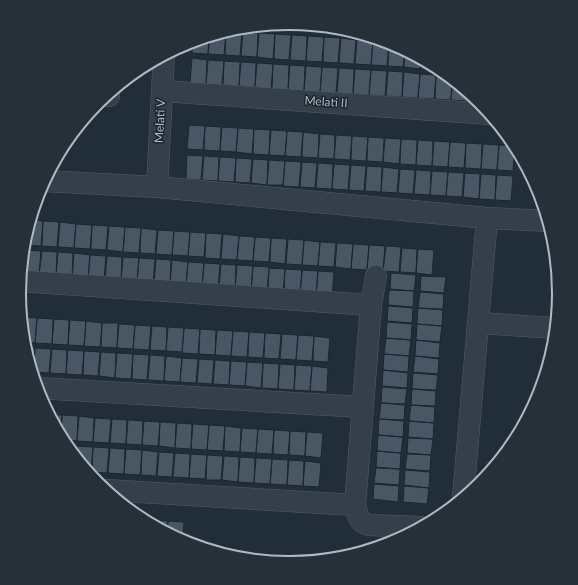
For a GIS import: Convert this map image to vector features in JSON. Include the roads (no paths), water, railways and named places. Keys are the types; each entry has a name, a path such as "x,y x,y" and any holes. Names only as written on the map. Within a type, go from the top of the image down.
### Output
{"street":[{"name":"Melati V","path":"157,188 164,62"},
{"name":"Melati II","path":"162,91 481,113"},
{"path":"51,181 157,188 487,218 541,219"},
{"path":"464,488 487,218"},
{"path":"376,276 371,305 355,505 359,520 363,524 408,526"},
{"path":"27,281 371,305"},
{"path":"478,323 550,328"},
{"path":"44,388 363,407"},
{"path":"117,491 355,505"}]}
